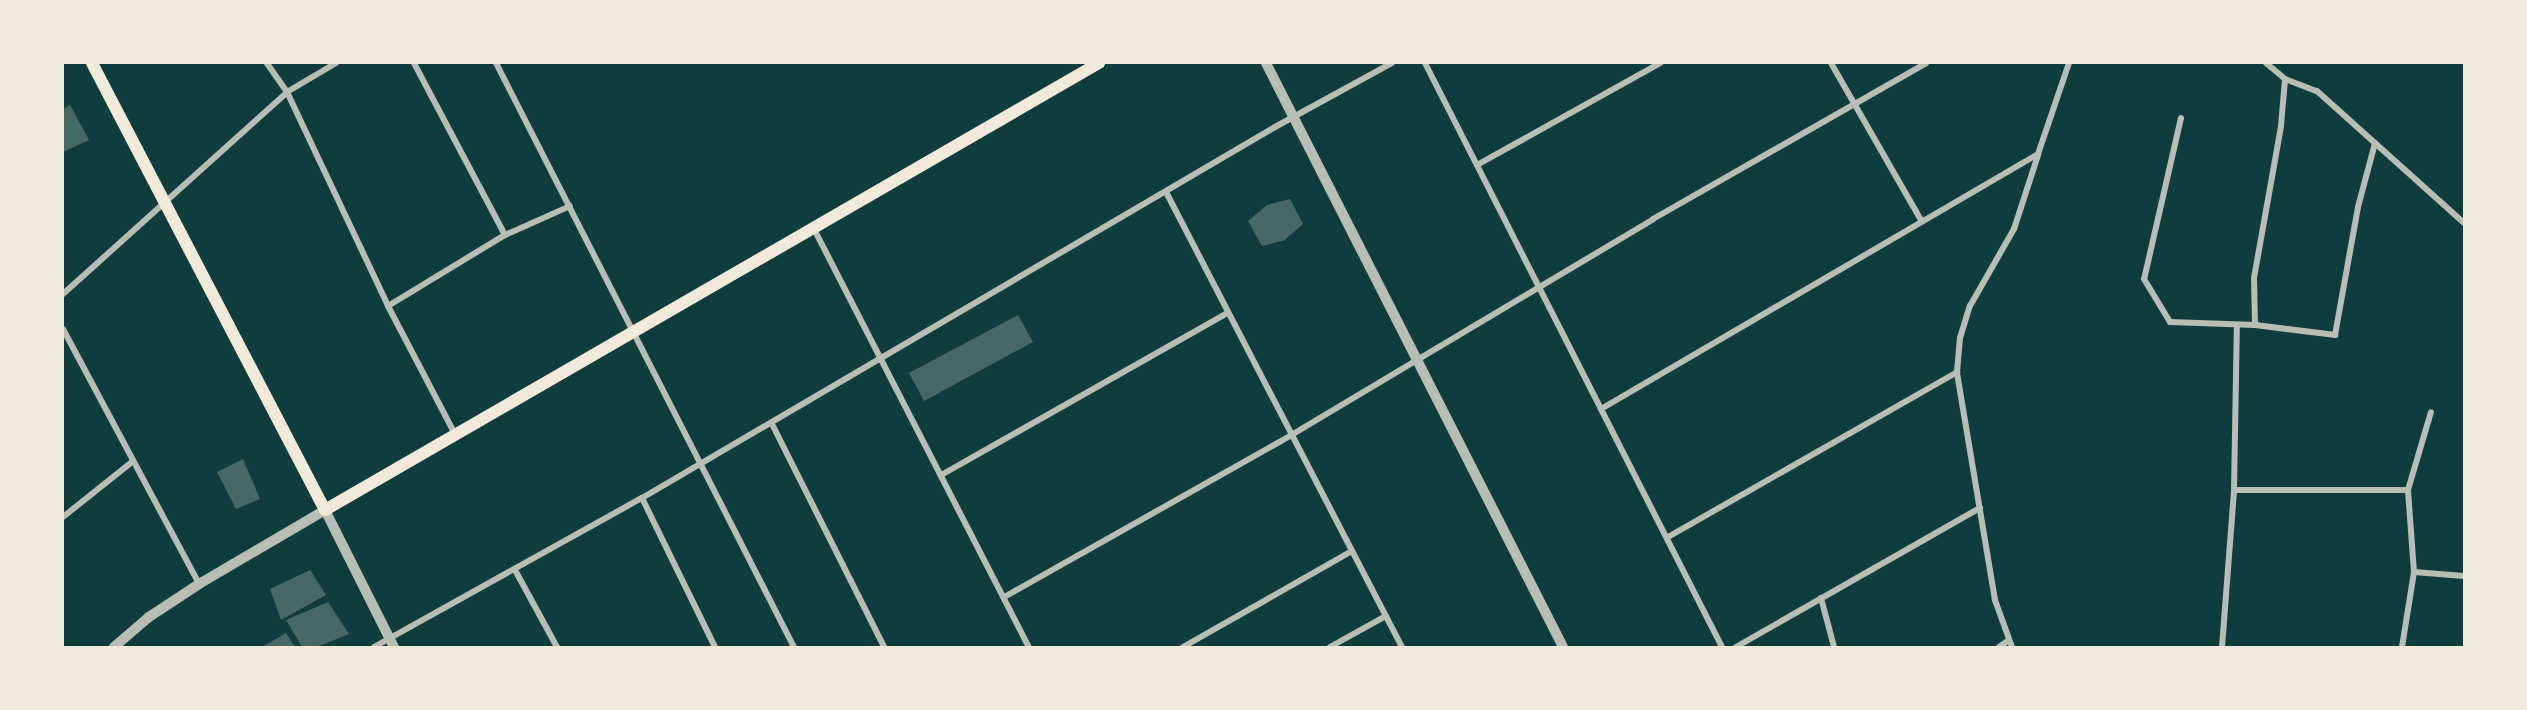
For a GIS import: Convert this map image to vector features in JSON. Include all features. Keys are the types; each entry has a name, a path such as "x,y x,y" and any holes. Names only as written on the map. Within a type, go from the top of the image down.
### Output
{"main road":[{"path":"92,63 325,510 1099,63"}],"street":[{"path":"267,63 287,92 388,306 455,434"},
{"path":"63,294 164,199 287,92 336,63"},
{"path":"414,63 505,235"},
{"path":"496,63 635,329 794,647"},
{"path":"1266,63 1415,360 1563,647"},
{"path":"374,647 392,642 772,424 1293,117 1392,63"},
{"path":"1425,63 1722,647"},
{"path":"1477,165 1660,63"},
{"path":"1831,63 1921,220"},
{"path":"1006,596 1293,434 1537,287 1926,63"},
{"path":"1999,647 2010,644 1995,600 1958,372 1960,338 1970,306 2014,229 2069,63"},
{"path":"2266,63 2285,79 2318,91 2375,143 2390,152 2464,223"},
{"path":"2255,325 2254,278 2282,126 2285,79"},
{"path":"2181,118 2144,279 2170,322 2255,325 2335,335 2358,207 2375,143"},
{"path":"1601,409 1921,220 2038,154"},
{"path":"1166,192 1227,314 1293,434 1402,647"},
{"path":"388,306 505,235 570,206"},
{"path":"814,229 884,358 1006,596 1006,606 1029,647"},
{"path":"943,474 1227,314"},
{"path":"2222,647 2234,490 2237,325"},
{"path":"63,329 199,584"},
{"path":"1668,537 1958,372"},
{"path":"2402,647 2414,572 2408,490 2431,412"},
{"path":"772,424 884,647"},
{"path":"63,517 132,462"},
{"path":"2234,490 2408,490"},
{"path":"642,498 715,647"},
{"path":"1736,647 1980,508"},
{"path":"114,647 150,617 199,584 325,510 392,642"},
{"path":"1183,647 1352,551"},
{"path":"515,570 556,647"},
{"path":"2414,572 2464,576"},
{"path":"1821,598 1834,647"},
{"path":"1330,647 1386,616"}],"building":[{"path":"70,105 89,140 63,152 63,109"},
{"path":"1290,199 1303,224 1285,240 1262,246 1248,221 1267,205"},
{"path":"1018,315 1033,342 924,401 909,373"},
{"path":"243,459 260,499 236,509 217,472"},
{"path":"310,570 326,595 281,620 270,589"},
{"path":"328,602 349,634 317,647 302,647 286,620"},
{"path":"286,633 295,647 262,647"}]}
